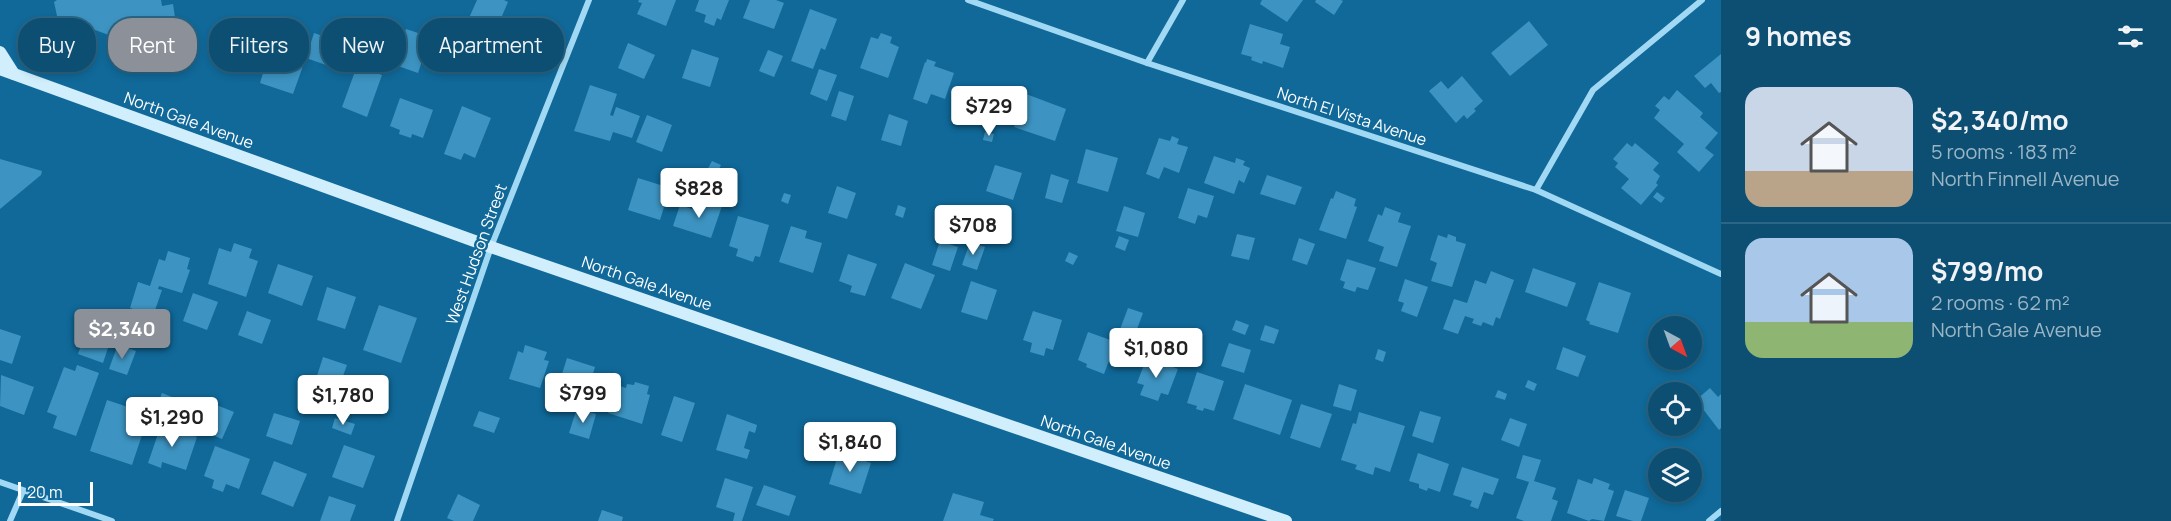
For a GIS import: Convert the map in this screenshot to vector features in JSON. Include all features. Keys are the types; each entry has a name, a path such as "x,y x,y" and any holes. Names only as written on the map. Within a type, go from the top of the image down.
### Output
{"street":[{"name":"West Hudson Street","path":"397,521 491,247 589,0"},
{"name":"North El Vista Avenue","path":"968,0 1147,63 1536,190 1721,274"},
{"path":"1147,63 1183,0"},
{"path":"1536,190 1593,90 1702,0"},
{"path":"0,52 14,74"},
{"name":"North Gale Avenue","path":"0,69 491,247 1286,521"},
{"path":"0,482 112,521"},
{"path":"10,521 23,491"},
{"path":"1709,521 1721,511"}],"building":[{"path":"57,0 161,0 162,6 173,4 175,18 108,18 108,35 96,30 96,18 57,16 54,2"},
{"path":"477,0 508,2 501,18 469,18"},
{"path":"639,0 676,0 666,26 637,14 642,3 638,2"},
{"path":"699,0 729,0 721,20 717,18 714,26 704,22 706,15 695,11"},
{"path":"750,0 776,0 784,3 774,29 743,18"},
{"path":"1262,0 1303,0 1287,22 1260,4"},
{"path":"1316,0 1343,1 1334,15 1315,2"},
{"path":"810,9 837,19 825,50 821,48 813,69 791,61"},
{"path":"1529,21 1548,45 1510,76 1491,53"},
{"path":"1250,24 1283,34 1280,44 1290,47 1283,68 1263,61 1262,64 1251,60 1252,57 1241,54"},
{"path":"406,29 418,33 418,73 406,69"},
{"path":"314,33 321,35 321,63 309,59 309,49"},
{"path":"881,33 892,37 890,43 899,47 888,78 860,68 871,37 878,39"},
{"path":"628,43 655,55 644,79 618,68"},
{"path":"692,49 719,58 710,87 682,78"},
{"path":"768,50 783,56 774,77 759,71"},
{"path":"1721,54 1721,92 1719,93 1711,83 1705,88 1694,76"},
{"path":"927,59 936,62 934,66 954,73 945,99 931,94 927,104 913,99"},
{"path":"819,69 837,75 827,101 810,94"},
{"path":"263,72 301,72 293,94 260,83"},
{"path":"355,72 374,72 382,75 367,117 342,107"},
{"path":"1462,76 1483,101 1467,119 1464,115 1456,123 1429,91 1441,81 1448,89"},
{"path":"590,85 617,94 610,115 613,116 616,107 640,116 632,138 613,132 610,141 574,131"},
{"path":"1677,90 1703,113 1700,117 1718,133 1705,148 1714,155 1699,172 1677,152 1684,144 1654,118 1660,110 1655,106 1664,96 1669,100"},
{"path":"839,91 854,96 846,121 831,116"},
{"path":"1026,94 1066,109 1055,141 1014,127"},
{"path":"400,98 433,110 423,138 412,134 411,138 399,134 400,130 390,126"},
{"path":"462,106 491,118 475,158 464,153 461,160 444,154"},
{"path":"889,114 908,121 901,146 881,140"},
{"path":"647,115 672,125 662,152 636,142"},
{"path":"985,132 994,134 992,142 983,140"},
{"path":"1172,136 1179,139 1177,144 1188,147 1179,173 1164,167 1159,179 1146,174 1159,138 1170,141"},
{"path":"1627,143 1632,147 1635,143 1659,163 1653,170 1660,176 1656,183 1658,185 1641,205 1621,188 1629,179 1615,167 1618,163 1613,159"},
{"path":"1086,149 1118,158 1108,192 1077,183"},
{"path":"1214,156 1235,163 1236,158 1245,161 1243,165 1250,168 1244,183 1239,180 1234,194 1204,183"},
{"path":"0,159 42,171 41,175 0,209"},
{"path":"712,161 721,165 715,178 705,174"},
{"path":"995,165 1022,173 1013,200 986,191"},
{"path":"1051,174 1069,180 1062,203 1045,198"},
{"path":"1267,175 1302,187 1295,205 1260,194"},
{"path":"638,178 670,188 660,220 628,210"},
{"path":"837,186 856,193 847,219 828,213"},
{"path":"1188,188 1214,196 1207,218 1198,215 1195,224 1178,218"},
{"path":"1336,191 1356,199 1354,206 1357,207 1346,239 1319,230"},
{"path":"1657,192 1665,198 1661,203 1653,197"},
{"path":"784,193 791,195 788,204 781,201"},
{"path":"705,201 722,206 711,238 673,226 680,205 701,212"},
{"path":"898,205 906,208 903,218 895,215"},
{"path":"1124,206 1145,213 1138,237 1116,231"},
{"path":"1385,207 1401,213 1398,222 1411,226 1397,267 1379,261 1384,247 1368,241 1378,214 1382,216"},
{"path":"738,216 769,225 760,257 755,256 753,262 736,256 738,249 729,246"},
{"path":"791,226 807,231 805,238 822,243 813,273 779,262"},
{"path":"1237,234 1255,238 1249,260 1231,256"},
{"path":"1448,234 1456,237 1456,241 1466,244 1452,287 1431,281 1437,263 1430,260 1438,235 1447,238"},
{"path":"1119,236 1129,240 1125,251 1115,247"},
{"path":"1299,238 1315,244 1307,265 1292,260"},
{"path":"940,241 958,247 950,271 932,265"},
{"path":"970,242 985,247 977,270 962,265"},
{"path":"234,243 252,249 249,258 258,261 246,297 208,284 219,248 231,252"},
{"path":"168,251 190,258 187,269 190,270 182,293 159,286 158,289 162,290 153,316 130,308 138,282 150,286 159,259 165,261"},
{"path":"1069,252 1078,256 1073,265 1065,261"},
{"path":"848,254 877,264 865,296 850,292 852,286 839,281"},
{"path":"1347,259 1376,268 1368,290 1357,287 1355,292 1343,288 1345,282 1340,280"},
{"path":"905,263 935,275 921,309 891,298"},
{"path":"278,264 313,276 302,306 268,293"},
{"path":"1533,268 1576,283 1567,307 1525,292"},
{"path":"1491,271 1514,280 1500,319 1496,317 1493,326 1483,322 1481,326 1472,323 1474,319 1465,316 1458,334 1443,329 1454,299 1467,303 1475,280 1486,284"},
{"path":"1405,279 1428,287 1417,317 1401,311 1404,303 1398,301"},
{"path":"971,281 997,290 987,320 961,312"},
{"path":"1599,282 1631,293 1618,333 1589,324 1590,322 1586,320"},
{"path":"327,287 356,297 345,329 317,320"},
{"path":"193,293 218,302 207,330 183,321"},
{"path":"379,305 417,318 401,363 363,350"},
{"path":"1128,308 1143,313 1134,337 1119,332"},
{"path":"247,311 271,320 262,344 238,335"},
{"path":"1033,311 1062,320 1053,350 1046,348 1044,356 1030,352 1032,343 1023,340"},
{"path":"1236,320 1249,325 1245,335 1232,330"},
{"path":"1265,325 1279,330 1274,344 1260,340"},
{"path":"0,329 21,336 12,364 0,360"},
{"path":"86,331 111,339 103,363 78,354"},
{"path":"1088,332 1116,342 1104,374 1086,367 1087,364 1078,360"},
{"path":"1229,343 1251,350 1244,373 1221,366"},
{"path":"118,344 136,351 127,375 109,369"},
{"path":"525,345 547,352 544,360 549,361 540,388 509,379 518,351 523,353"},
{"path":"1563,347 1586,356 1578,377 1556,369"},
{"path":"1378,349 1386,352 1383,362 1375,359"},
{"path":"323,357 347,365 339,387 316,379"},
{"path":"1147,357 1178,369 1168,395 1161,393 1158,401 1140,395 1144,385 1137,383"},
{"path":"567,358 595,367 586,396 558,387"},
{"path":"77,365 99,373 76,436 53,428 57,416 47,412 64,367 75,371"},
{"path":"1197,372 1224,381 1214,411 1204,408 1203,411 1196,409 1197,406 1187,403"},
{"path":"1,375 34,387 24,415 0,406"},
{"path":"1528,380 1537,384 1534,391 1525,387"},
{"path":"635,382 649,386 647,394 650,395 642,424 608,413 617,385 626,388 627,384 634,385"},
{"path":"1245,384 1292,400 1280,435 1233,419"},
{"path":"1339,384 1357,390 1351,411 1333,406"},
{"path":"1710,388 1718,397 1721,394 1721,428 1719,430 1702,408 1702,395"},
{"path":"1498,390 1507,394 1505,400 1495,397"},
{"path":"162,393 177,399 170,421 153,415"},
{"path":"674,396 695,403 682,442 661,435"},
{"path":"107,400 149,414 132,465 90,451"},
{"path":"214,404 234,412 222,439 203,431"},
{"path":"1301,404 1332,414 1320,448 1290,438"},
{"path":"577,408 596,414 589,439 569,433"},
{"path":"479,411 500,418 494,433 473,426"},
{"path":"1420,411 1441,417 1433,443 1412,436"},
{"path":"1359,412 1405,426 1390,472 1375,467 1373,475 1355,469 1357,465 1341,460"},
{"path":"274,413 300,421 292,445 266,436"},
{"path":"727,414 757,425 755,433 749,431 744,448 750,450 747,459 716,450"},
{"path":"335,418 355,424 351,435 332,428"},
{"path":"1510,418 1527,424 1519,447 1501,440"},
{"path":"161,425 197,437 186,470 162,462 161,468 148,463"},
{"path":"344,445 375,456 363,488 332,477"},
{"path":"215,446 250,459 239,489 226,484 223,492 212,488 214,480 204,476"},
{"path":"839,452 871,463 861,494 829,484"},
{"path":"1418,453 1449,464 1440,492 1428,488 1427,491 1419,488 1419,484 1409,481"},
{"path":"1523,455 1541,460 1534,481 1556,488 1552,499 1558,501 1551,521 1524,521 1516,518 1529,482 1516,478"},
{"path":"274,461 307,474 293,507 261,494"},
{"path":"1462,467 1499,479 1493,495 1484,492 1478,509 1470,506 1472,501 1453,495"},
{"path":"725,478 753,487 742,521 733,521 735,513 716,507"},
{"path":"1594,478 1610,484 1608,489 1614,491 1604,521 1592,519 1589,521 1567,513 1578,479 1592,484"},
{"path":"764,485 796,496 789,516 756,505"},
{"path":"1625,490 1648,498 1641,521 1616,516"},
{"path":"953,493 984,502 980,515 994,519 993,521 943,521"},
{"path":"458,494 480,505 473,521 454,521 447,518"},
{"path":"329,496 356,505 350,521 320,521"},
{"path":"602,510 623,517 622,521 598,521"}]}
